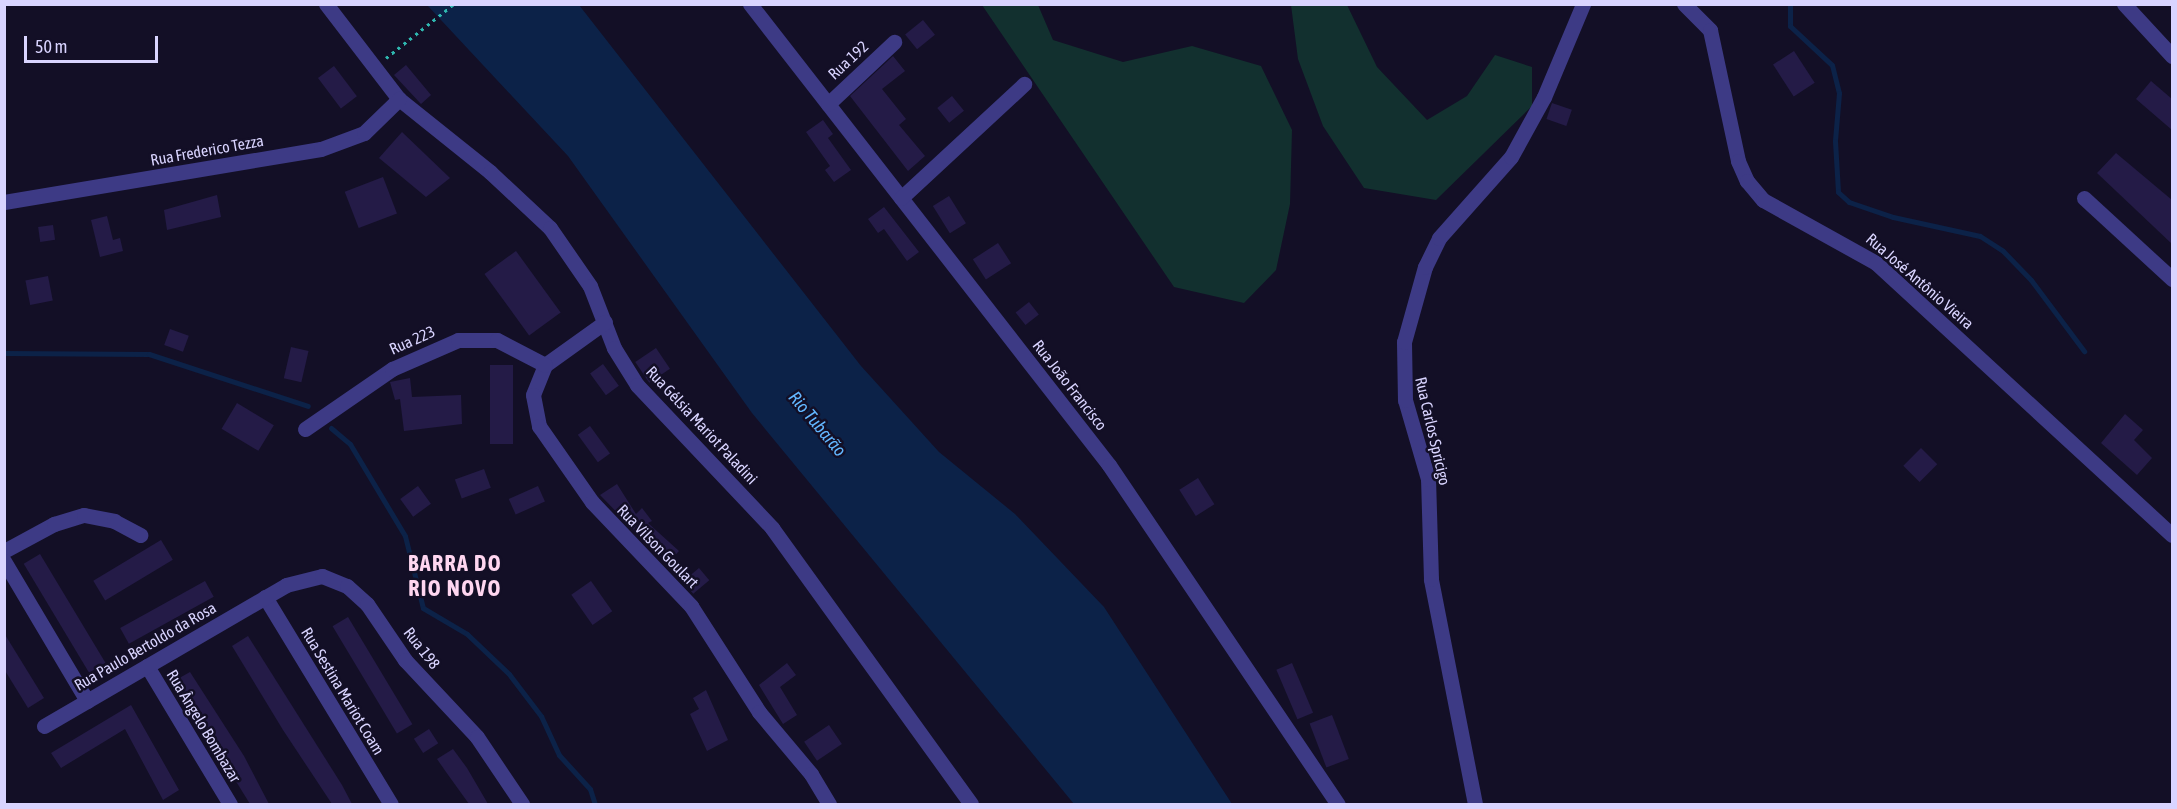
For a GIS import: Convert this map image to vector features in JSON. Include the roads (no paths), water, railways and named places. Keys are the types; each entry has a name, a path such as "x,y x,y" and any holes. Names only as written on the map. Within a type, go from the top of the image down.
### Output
{"street":[{"name":"Rua Gélsia Mariot Paladini","path":"326,4 399,99 490,172 550,228 590,286 621,362 637,386 772,528 971,804"},
{"name":"Rua João Francisco","path":"750,4 1116,474 1338,804"},
{"name":"Rua Carlos Spricigo","path":"1475,804 1431,579 1428,479 1405,400 1404,342 1421,278 1439,238 1516,149 1544,97 1583,4"},
{"name":"Rua José Antônio Vieira","path":"1684,4 1699,15 1713,37 1738,161 1747,181 1763,200 1876,263 2172,535"},
{"path":"2124,4 2172,56"},
{"name":"Rua 192","path":"828,104 894,42"},
{"path":"901,198 1024,84"},
{"name":"Rua Frederico Tezza","path":"4,202 321,149 364,133 399,99"},
{"path":"2084,198 2172,279"},
{"path":"545,364 605,322"},
{"name":"Rua 223","path":"305,429 392,369 458,340 497,340 545,364"},
{"name":"Rua Vilson Goulart","path":"545,364 536,381 534,408 551,447 598,509 691,606 759,712 811,774 829,804"},
{"path":"4,551 62,520 84,515 114,521 140,535"},
{"path":"4,561 87,701"},
{"name":"Rua 198","path":"265,597 309,576 335,579 358,594 405,660 477,737 522,804"},
{"name":"Rua Paulo Bertoldo da Rosa","path":"44,726 265,597"},
{"name":"Rua Sestina Mariot Coam","path":"265,597 391,804"},
{"name":"Rua Ângelo Bombazar","path":"147,666 230,804"}],"water":[{"name":"Rio Tubarão","path":"427,5 579,5 861,366 939,452 1015,514 1104,607 1232,804 1074,804 752,413 568,156"}],"waterway":[{"path":"1790,4 1790,26 1832,65 1839,93 1835,141 1838,192 1849,202 1893,217 1980,236 2003,251 2031,280 2084,351"},
{"path":"4,353 149,354 308,406"},
{"path":"331,428 350,444 405,536 423,608 467,634 509,674 541,716 559,755 590,789 595,804"}],"district":[{"name":"BARRA DO RIO NOVO","path":"455,576"}]}
